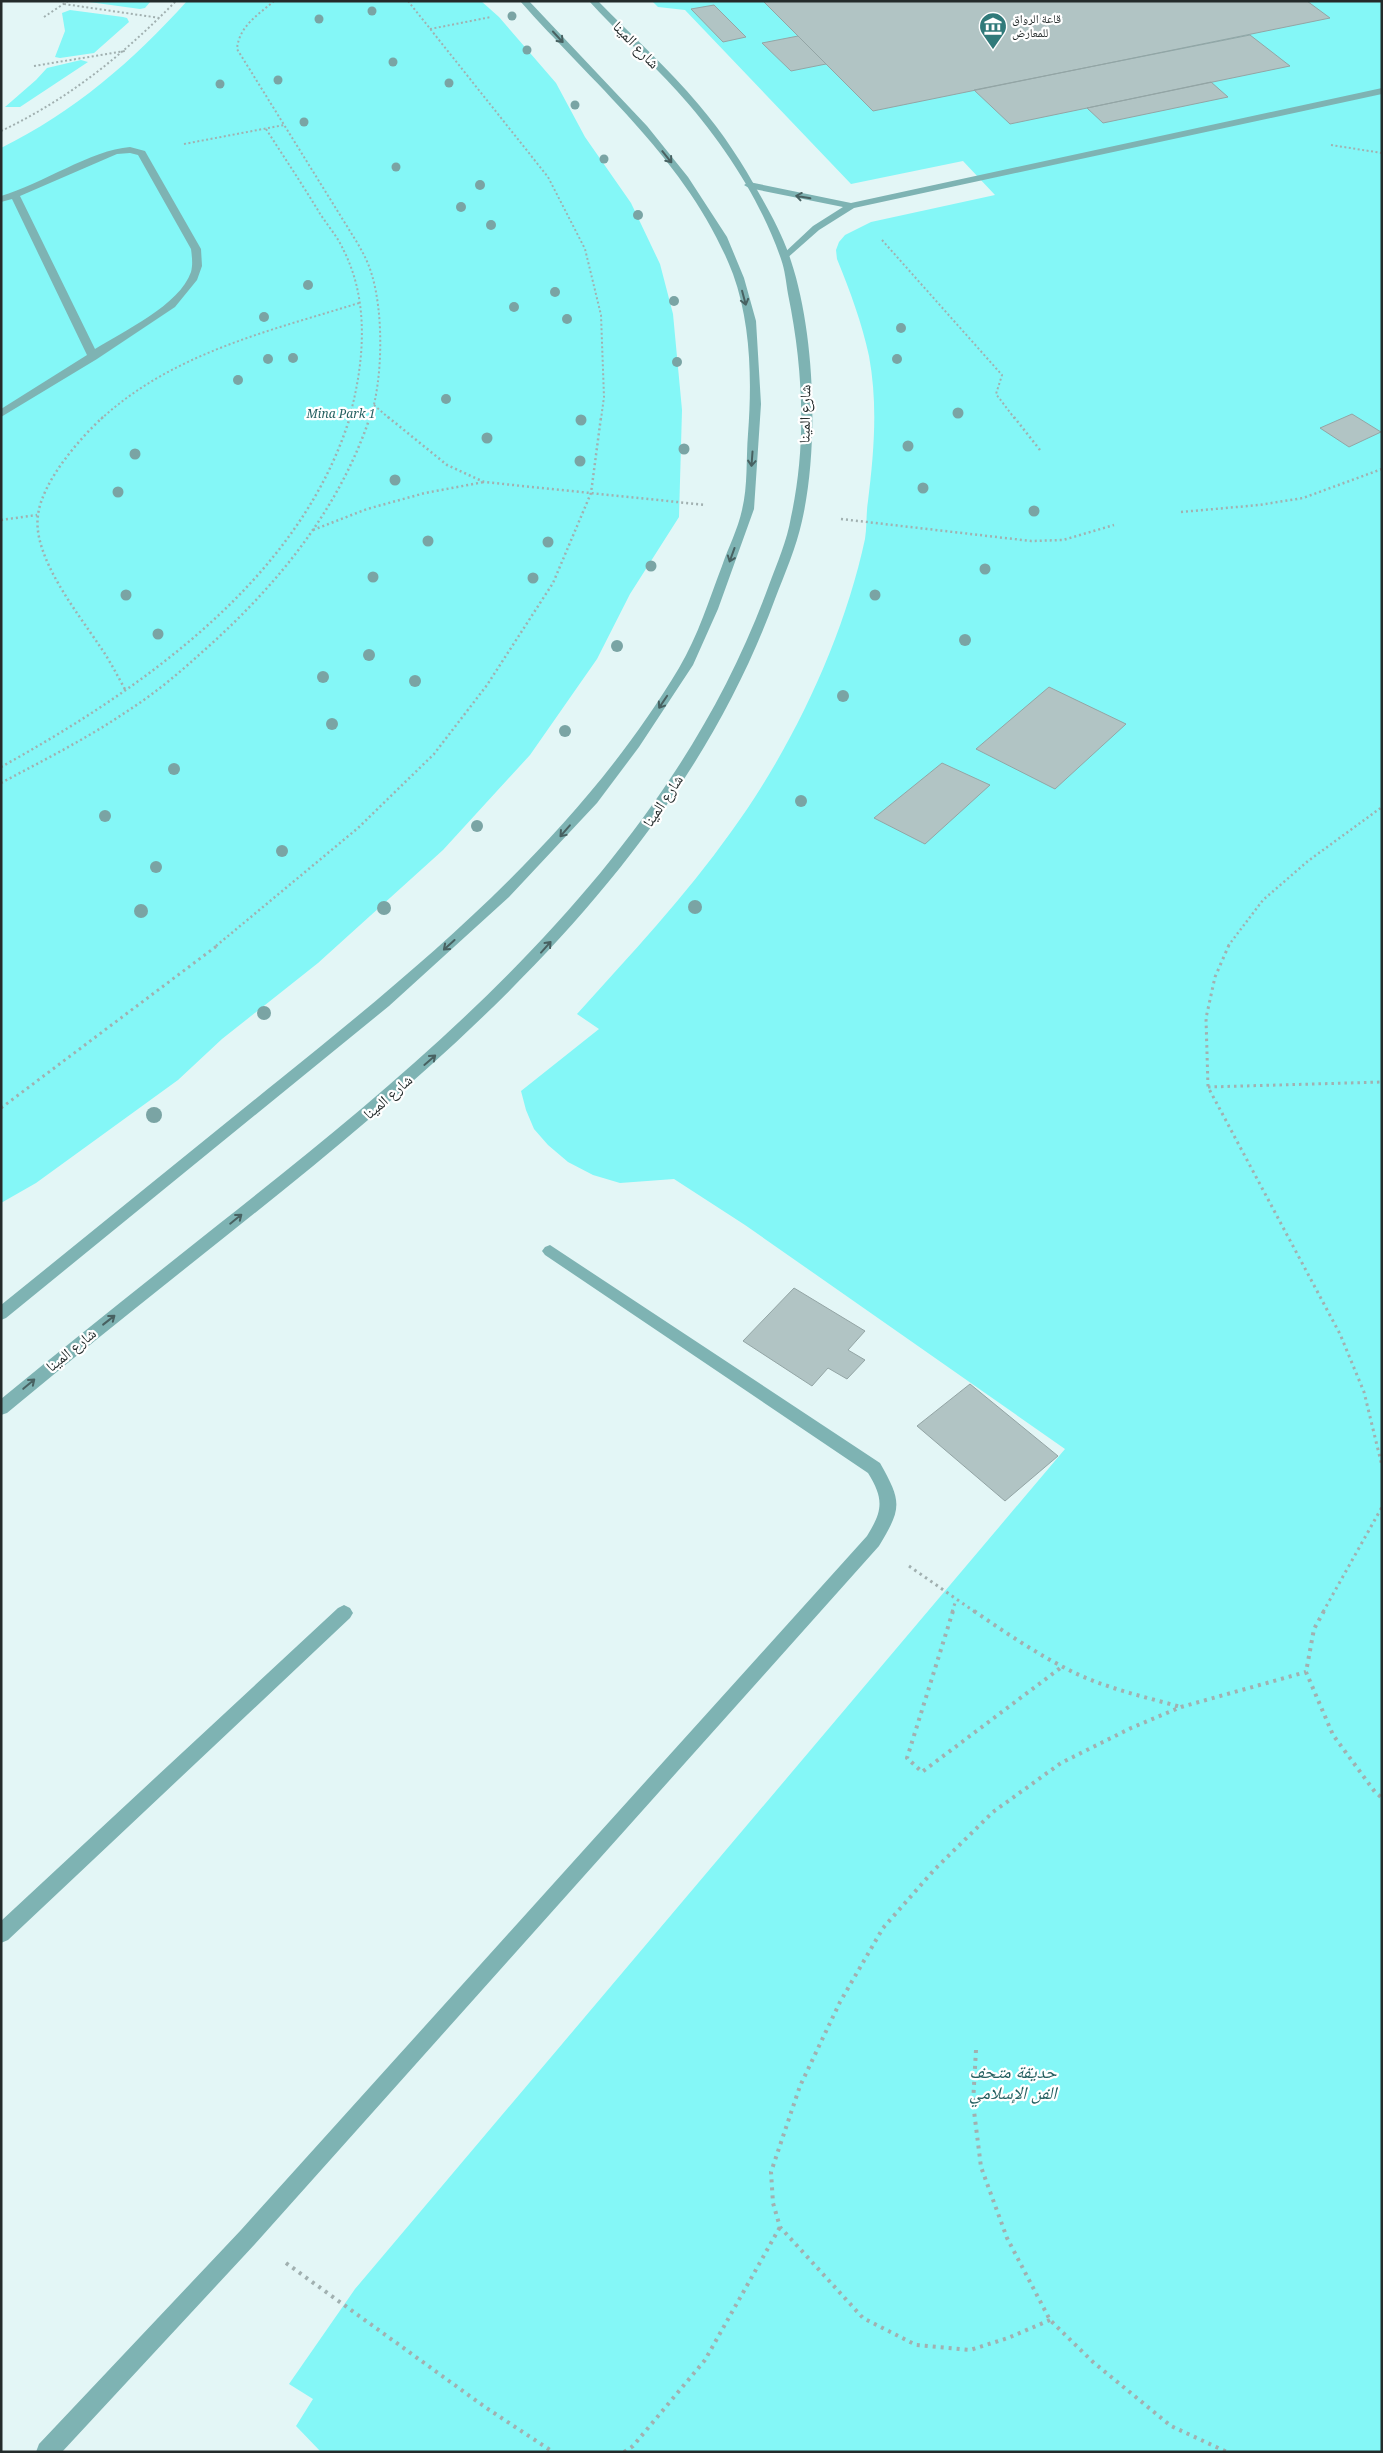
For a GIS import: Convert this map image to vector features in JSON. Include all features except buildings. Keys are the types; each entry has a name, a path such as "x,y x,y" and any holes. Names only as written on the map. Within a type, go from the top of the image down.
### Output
{"street":[{"name":"شارع المينا","path":"1,1408 57,1361 368,1115 460,1033 528,966 594,893 649,822 695,754 732,687 761,623 798,514 805,449 807,397 804,348 785,257 750,185 706,119 593,1"},
{"path":"1,1314 384,1004 504,894 557,840 592,800 635,744 687,664 712,609 748,509 756,404 751,321 736,270 722,237 685,179 644,128 528,5"},
{"path":"785,257 816,228 851,206 1382,91"},
{"path":"1,199 15,196 115,150 142,153 196,249 199,263 192,282 171,305 93,357 1,414"},
{"path":"750,185 851,206"},
{"path":"15,196 93,357"},
{"path":"47,2452 248,2237 873,1541 887,1518 888,1492 874,1468 550,1251"},
{"path":"1,1934 344,1613"}],"path":[{"path":"44,17 68,1"},
{"path":"1,131 67,96 127,51 176,1"},
{"path":"1,783 72,745 147,698 224,632 275,581 313,530 348,475 374,405 381,334 372,274 358,244 237,49 237,42 245,26 274,1"},
{"path":"1,1108 243,926 358,828 434,754 487,685 553,583 591,493 604,397 601,315 585,249 548,176 408,1"},
{"path":"64,4 160,18"},
{"path":"430,28 528,5"},
{"path":"34,66 127,51"},
{"path":"142,153 284,125"},
{"path":"1,767 66,730 126,691 174,655 233,600 260,572 292,530 320,486 341,443 355,401 360,370 362,340 359,303 344,251 266,128"},
{"path":"851,206 1002,375 996,394 1040,450"},
{"path":"126,691 108,658 62,590 41,542 37,515 52,479 78,441 98,418 127,395 160,374 220,348 359,303"},
{"path":"374,405 418,444 447,465 484,482"},
{"path":"1181,512 1260,505 1304,498 1382,469"},
{"path":"313,530 377,506 425,493 484,482 748,509"},
{"path":"798,514 1031,540 1064,540 1114,526"},
{"path":"1,520 37,515"},
{"path":"1382,807 1300,868 1263,900 1231,940 1215,977 1206,1018 1208,1087 1340,1334 1364,1392 1382,1466"},
{"path":"1208,1087 1382,1082"},
{"path":"1382,1507 1314,1629 1306,1672 1334,1735 1375,1792 1382,1798"},
{"path":"873,1541 956,1600 1063,1666 1125,1692 1181,1707"},
{"path":"956,1600 907,1758 922,1772 1063,1666"},
{"path":"1050,2320 1008,2338 970,2350 916,2344 863,2318 780,2227 773,2203 771,2172 800,2086 840,2002 883,1928 935,1869 993,1812 1061,1763 1131,1728 1181,1707 1306,1672"},
{"path":"976,2050 973,2103 982,2167 1007,2238 1050,2320 1093,2362 1171,2426 1227,2452"},
{"path":"624,2452 633,2446 705,2360 780,2227"},
{"path":"248,2237 350,2307 499,2418 553,2452"}],"green space":[{"path":"82,1 151,1 145,8 140,9"},
{"name":"Mina Park 1","path":"187,1 481,1 499,17 556,83 585,137 631,203 660,264 673,314 682,410 679,517 630,594 597,659 530,755 443,850 318,963 222,1039 178,1080 36,1183 1,1203 1,148 53,118 101,83 145,44"},
{"name":"حديقة متحف الفن الإسلامي","path":"652,1 1382,1 1382,2452 321,2452 296,2426 313,2399 289,2384 355,2289 1065,1449 745,1225 674,1179 620,1183 593,1175 568,1162 548,1145 534,1129 526,1110 521,1091 599,1029 577,1014 695,880 731,832 775,765 813,692 843,616 865,539 873,447 874,410 869,356 863,331 837,259 836,250 839,242 845,235 871,222 995,195 963,161 851,184 685,10 658,7"},
{"path":"70,10 123,17 127,18 129,22 94,53 60,58 55,57 65,31 62,13"},
{"path":"81,60 88,62 20,107 5,107 47,68"}],"place":[{"name":"قاعة الرواق للمعارض","path":"993,50"}]}
